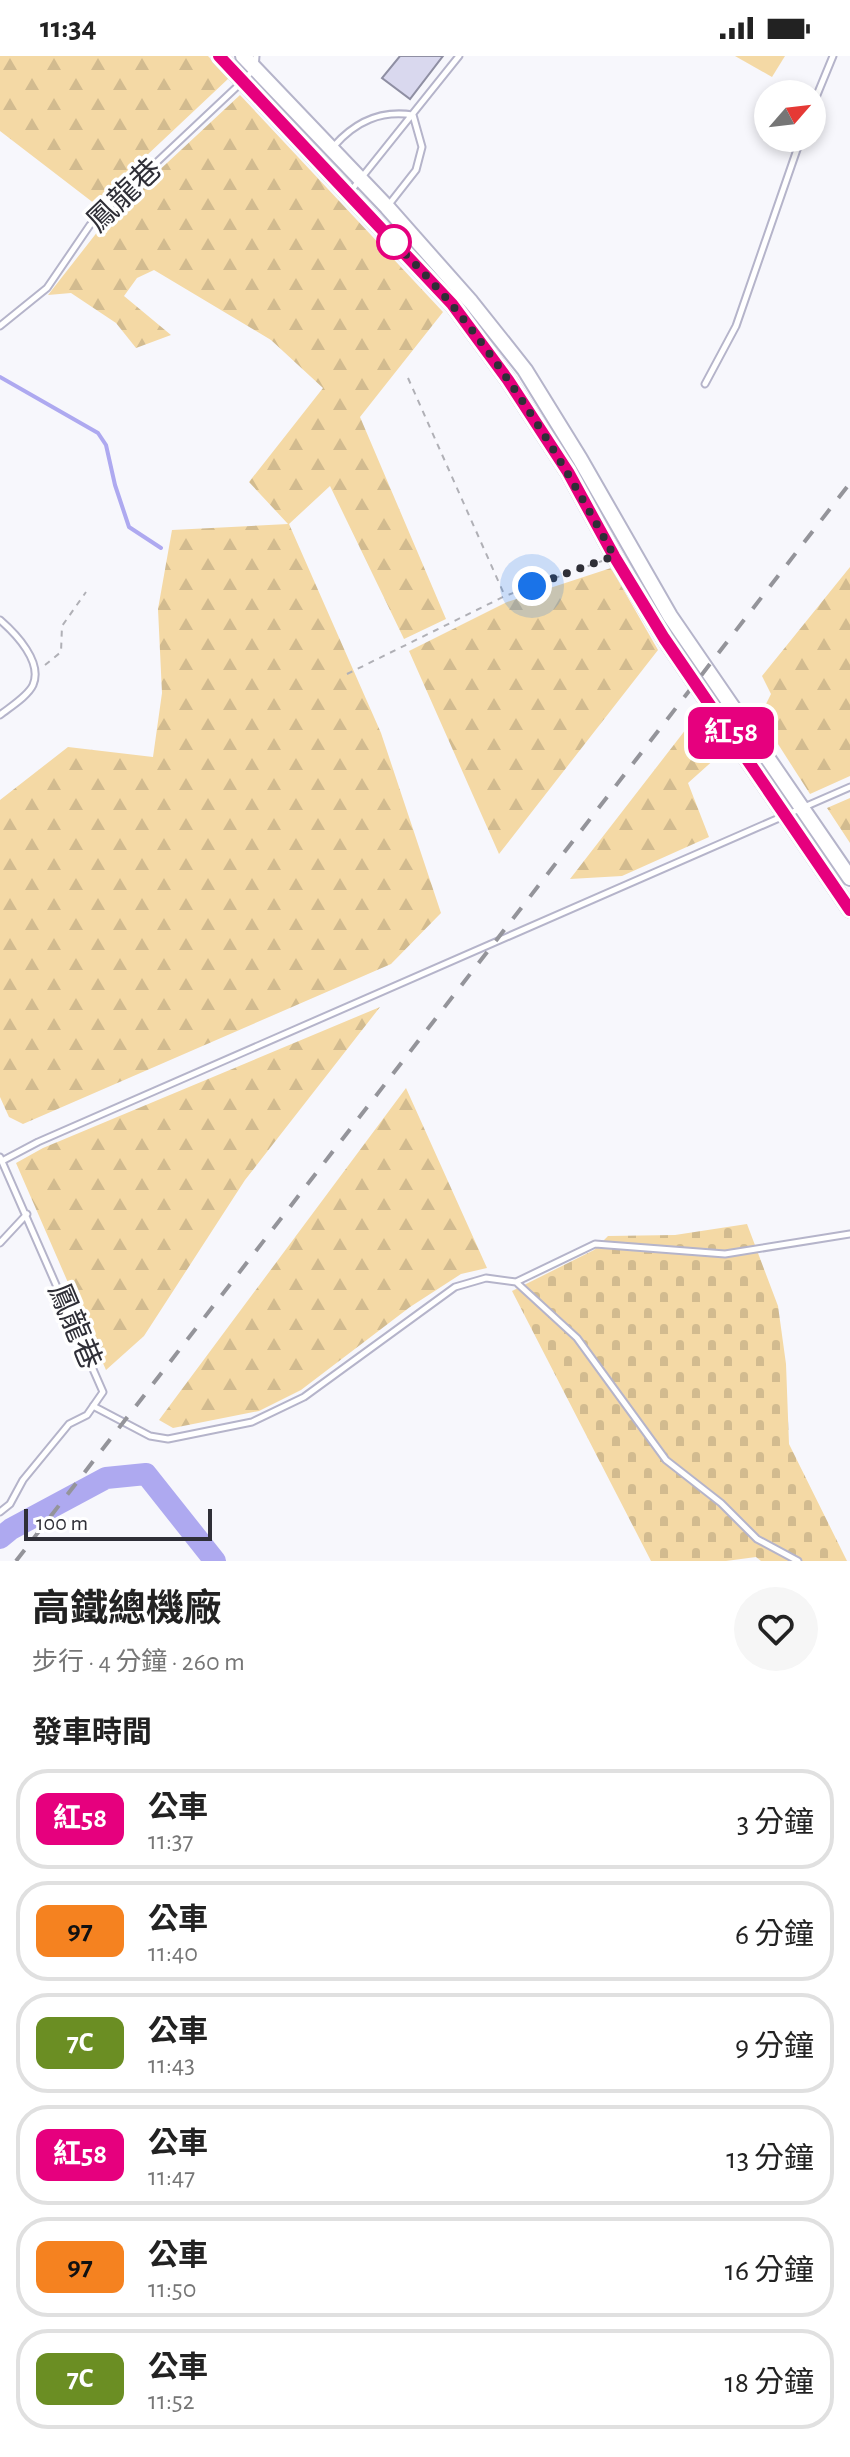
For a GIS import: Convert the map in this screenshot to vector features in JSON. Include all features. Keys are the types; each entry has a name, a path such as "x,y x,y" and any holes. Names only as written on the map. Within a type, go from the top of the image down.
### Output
{"street":[{"path":"219,56 452,304 508,380 568,472 664,638 850,910"},
{"path":"243,56 255,62 331,150 387,207 471,302 525,370 670,616 850,878"}],"lane":[{"path":"349,193 459,56"},
{"path":"823,80 833,56"},
{"name":"鳳龍巷","path":"0,326 47,288 90,225 243,81 255,62"},
{"path":"331,150 341,138 369,119 391,112 413,115"},
{"path":"387,207 416,170 422,147 413,115"},
{"path":"705,384 736,326 796,152"},
{"path":"0,620 30,655 35,673 32,688 0,715"},
{"path":"1,1159 850,787"},
{"name":"鳳龍巷","path":"0,1512 10,1504 23,1480 69,1424 87,1415 103,1392 1,1159"},
{"path":"0,1243 27,1214"},
{"path":"93,1406 150,1436 168,1439 252,1422 304,1397 455,1287 469,1281 486,1278 516,1282 595,1244 725,1254 850,1234"},
{"path":"516,1282 577,1338 666,1460 721,1503 757,1539 798,1561"}],"path":[{"path":"408,378 505,596"},
{"path":"347,674 505,596 614,556"},
{"path":"35,673 61,652 62,626 86,592"}],"green space":[{"path":"0,56 208,56 229,78 95,204 0,131"},
{"path":"735,56 785,56 772,77"},
{"path":"240,95 443,312 360,417 446,619 404,639 330,486 289,524 381,733 441,913 391,964 23,1124 9,1117 0,1097 0,800 68,747 153,757 162,693 158,609 172,530 288,524 249,482 323,388 271,340 154,270 137,278 124,296 171,335 136,348 116,323 71,293 48,295 109,217"},
{"path":"850,567 850,776 810,794 760,716 771,694 762,676"},
{"path":"611,568 658,650 499,854 409,651 507,602"},
{"path":"700,711 726,749 688,783 709,837 622,876 570,879"},
{"path":"850,798 850,843 827,808"},
{"path":"380,1007 245,1180 144,1336 106,1370 16,1163 43,1148"},
{"path":"406,1088 487,1268 461,1274 410,1307 301,1390 259,1411 173,1428 159,1420"},
{"path":"747,1224 778,1306 786,1364 789,1444 847,1561 761,1561 756,1557 726,1561 651,1561 512,1291 594,1250 608,1236 675,1235"}],"building":[{"path":"400,56 443,56 410,99 382,78"}],"waterway":[{"path":"0,377 98,433 106,445 129,527 161,548"},
{"path":"0,1538 11,1529 106,1478 146,1474 215,1561"}],"railway":[{"path":"16,1561 850,483"}],"bus line":[{"name":"紅58","path":"219,56 452,304 508,380 568,472 664,638 850,910"}],"route":[{"path":"394,242 390,238 452,304 508,380 568,472 614,556 532,586"}]}
